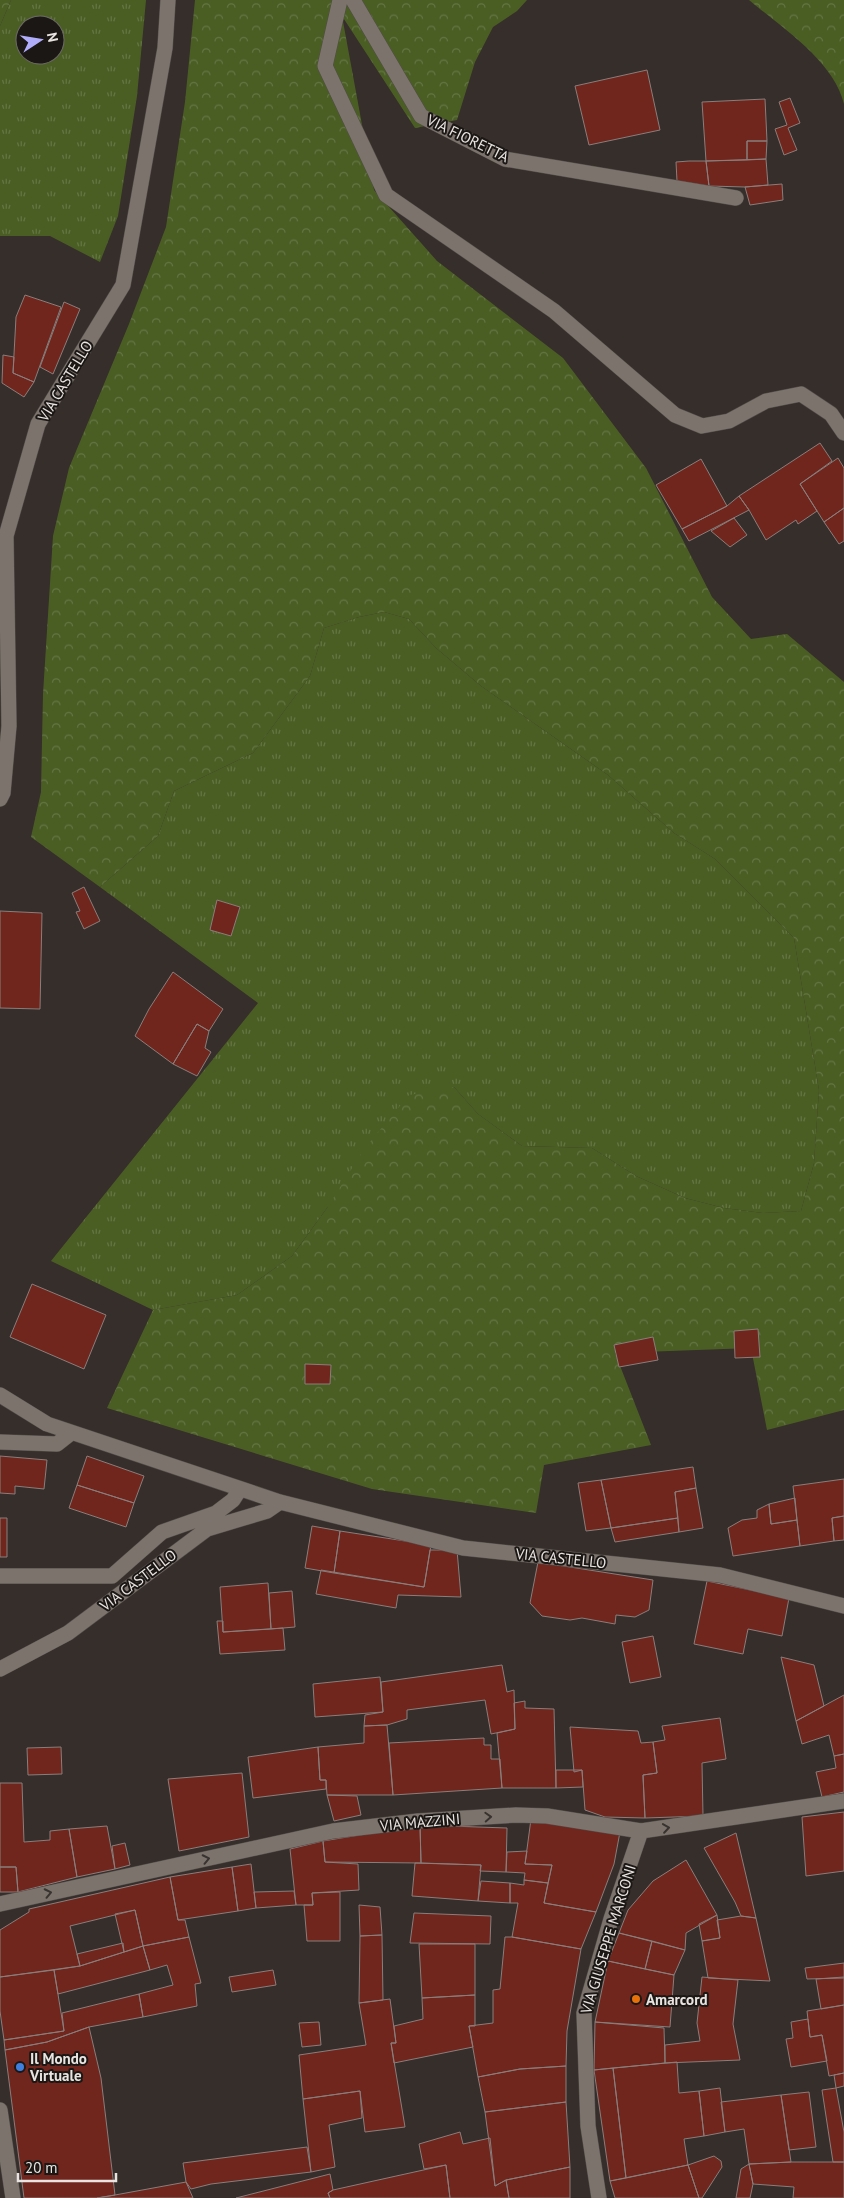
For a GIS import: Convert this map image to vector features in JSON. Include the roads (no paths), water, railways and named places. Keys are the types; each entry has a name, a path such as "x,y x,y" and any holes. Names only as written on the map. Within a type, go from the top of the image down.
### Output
{"street":[{"name":"VIA CASTELLO","path":"0,799 3,793 10,726 6,536 38,424 122,285 165,48 168,0"},
{"path":"340,0 325,66 386,195 554,311 675,415 702,426 729,421 766,401 801,394 831,414 844,432"},
{"name":"VIA FIORETTA","path":"353,0 421,116 505,159 736,198"},
{"name":"VIA CASTELLO","path":"0,1395 47,1424 240,1490 280,1502 463,1548 720,1574 844,1606"},
{"path":"0,1442 57,1444 71,1432"},
{"name":"VIA CASTELLO","path":"0,1576 112,1576 162,1532 216,1513 233,1500 240,1490"},
{"name":"VIA CASTELLO","path":"0,1669 68,1633 207,1529 267,1511 280,1502"},
{"name":"VIA MAZZINI","path":"0,1904 333,1831 418,1821 516,1815 540,1816 641,1831 844,1801"},
{"name":"VIA GIUSEPPE MARCONI","path":"600,2198 588,2126 584,2013 611,1919 641,1831"},
{"path":"0,2110 4,2181 13,2198"}],"place":[{"name":"Amarcord","path":"636,1999"},
{"name":"Il Mondo Virtuale","path":"20,2067"}]}
